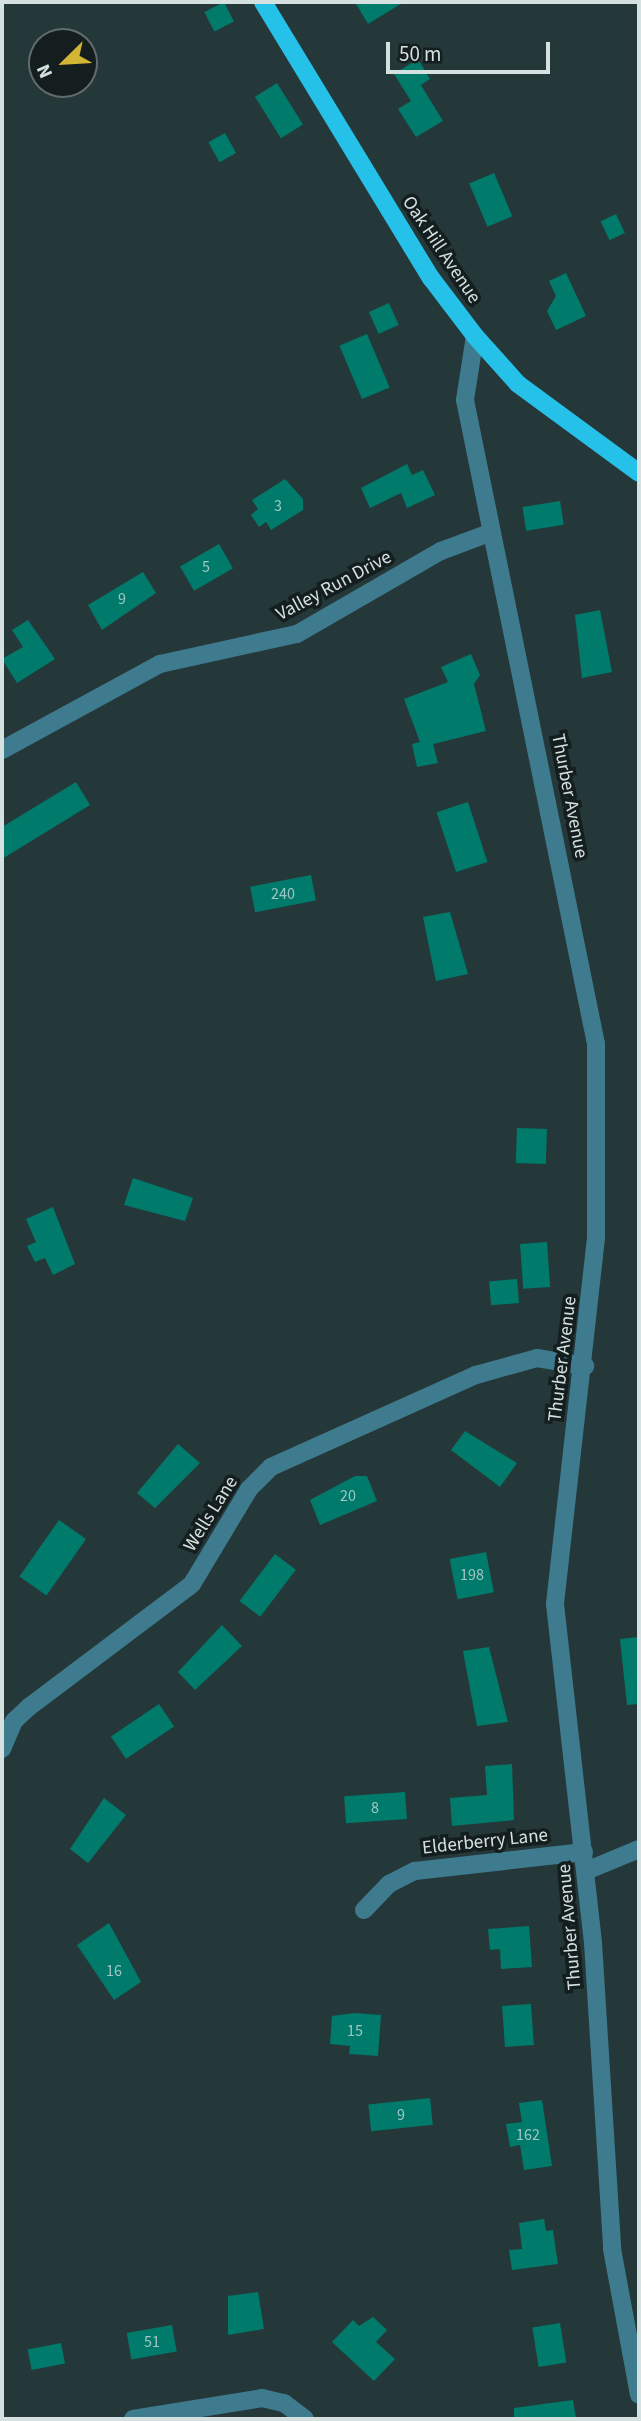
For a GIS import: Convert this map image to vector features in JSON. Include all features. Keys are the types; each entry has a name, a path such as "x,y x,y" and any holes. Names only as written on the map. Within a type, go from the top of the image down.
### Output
{"main road":[{"name":"Oak Hill Avenue","path":"263,2 431,278 475,336 518,384 639,473"}],"street":[{"name":"Thurber Avenue","path":"475,336 466,400 596,1044 596,1238 585,1366 555,1604 586,1871 612,2249 639,2395"},
{"name":"Valley Run Drive","path":"2,750 160,664 242,651 297,634 441,551 492,532"},
{"name":"Wells Lane","path":"2,1749 14,1721 29,1707 192,1584 250,1489 271,1467 475,1375 537,1359 585,1366"},
{"path":"586,1871 639,1849"},
{"name":"Elderberry Lane","path":"364,1910 389,1884 415,1871 584,1852"},
{"path":"133,2419 262,2398 284,2403 306,2419"}],"building":[{"path":"224,2 234,22 214,32 204,12"},
{"path":"355,2 404,2 368,24"},
{"path":"418,59 430,79 421,85 443,121 416,137 398,109 411,101 394,74"},
{"path":"277,83 303,125 281,138 255,97"},
{"path":"225,133 236,153 220,162 208,142"},
{"path":"494,173 512,216 488,227 469,184"},
{"path":"616,214 625,233 609,240 601,221"},
{"path":"566,273 586,316 556,330 547,311 556,296 549,281"},
{"path":"389,303 399,325 379,334 369,312"},
{"path":"367,334 390,387 362,399 339,346"},
{"path":"407,464 412,475 423,470 435,495 407,508 401,493 370,508 361,488"},
{"path":"285,479 303,499 303,510 271,530 266,522 259,527 251,515 258,509 252,500"},
{"path":"560,501 564,525 526,531 522,507"},
{"path":"219,544 233,568 194,591 180,566"},
{"path":"143,572 156,593 102,630 88,605"},
{"path":"600,610 612,672 582,678 575,615"},
{"path":"28,620 55,659 17,683 2,659 23,647 12,630"},
{"path":"471,654 480,675 474,684 486,731 433,744 438,763 417,767 412,744 420,742 404,699 448,682 441,667"},
{"path":"76,782 90,805 2,859 2,827"},
{"path":"468,802 487,862 456,872 437,812"},
{"path":"311,875 316,901 255,912 250,887"},
{"path":"450,912 468,974 436,981 423,917"},
{"path":"517,1128 547,1129 546,1164 516,1163"},
{"path":"133,1178 193,1198 185,1221 124,1205"},
{"path":"53,1207 75,1264 53,1275 45,1258 35,1262 27,1246 36,1242 26,1219"},
{"path":"547,1242 550,1287 523,1289 520,1244"},
{"path":"517,1279 519,1303 491,1305 489,1281"},
{"path":"465,1431 517,1463 500,1487 451,1450"},
{"path":"178,1444 200,1463 155,1508 137,1493"},
{"path":"355,1476 367,1476 377,1501 320,1525 310,1500"},
{"path":"59,1520 86,1539 46,1595 19,1577"},
{"path":"486,1552 494,1592 458,1599 450,1559"},
{"path":"275,1554 296,1570 260,1617 239,1601"},
{"path":"222,1625 242,1646 195,1690 178,1672"},
{"path":"639,1637 639,1704 627,1705 620,1639"},
{"path":"489,1647 508,1722 477,1726 463,1651"},
{"path":"159,1704 174,1726 126,1759 111,1736"},
{"path":"512,1764 514,1820 452,1826 450,1798 487,1795 485,1766"},
{"path":"405,1792 407,1819 346,1823 344,1796"},
{"path":"104,1798 126,1815 88,1863 70,1849"},
{"path":"109,1923 141,1982 114,2000 77,1945"},
{"path":"529,1926 532,1967 501,1969 500,1949 490,1950 488,1929"},
{"path":"531,2004 534,2045 505,2047 502,2006"},
{"path":"354,2013 381,2015 378,2056 349,2054 350,2046 330,2044 332,2016"},
{"path":"430,2098 433,2125 371,2131 368,2104"},
{"path":"542,2100 552,2166 524,2170 520,2145 510,2147 506,2124 522,2122 519,2103"},
{"path":"544,2219 546,2231 553,2230 558,2264 512,2270 509,2250 522,2249 519,2223"},
{"path":"258,2292 264,2329 228,2335 228,2296"},
{"path":"373,2317 387,2330 376,2342 395,2359 374,2381 332,2342 353,2320 359,2326"},
{"path":"560,2323 566,2363 539,2367 532,2327"},
{"path":"172,2325 177,2352 131,2360 127,2333"},
{"path":"61,2343 65,2364 32,2370 28,2349"},
{"path":"573,2400 576,2419 514,2419 514,2408"}]}
